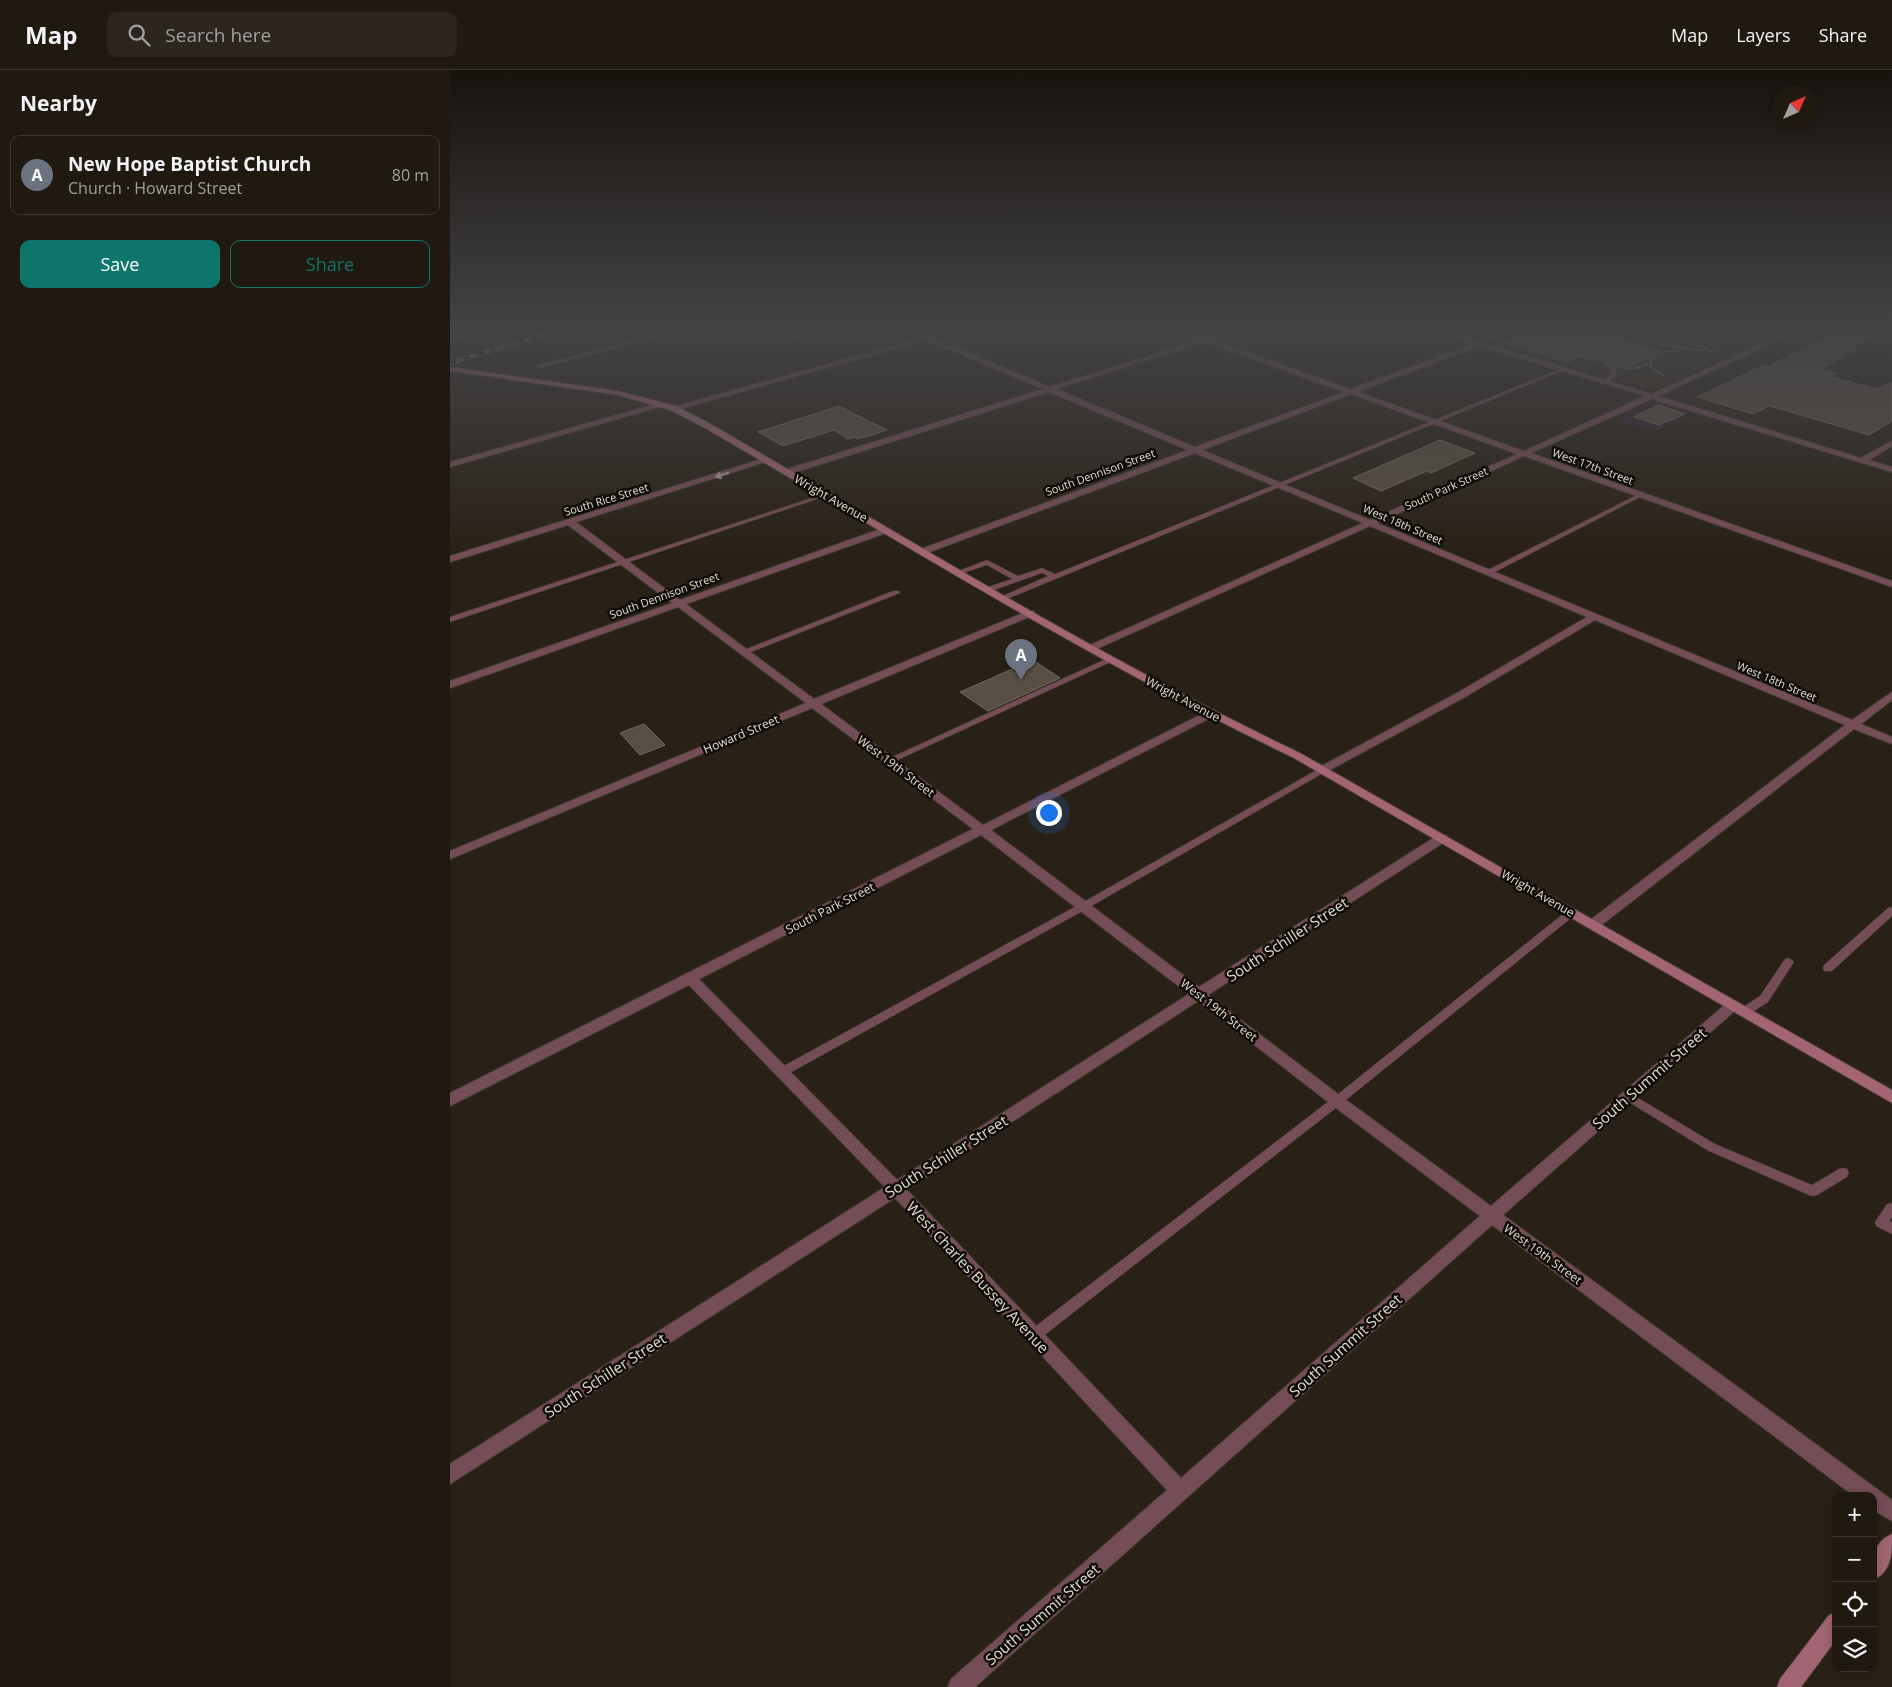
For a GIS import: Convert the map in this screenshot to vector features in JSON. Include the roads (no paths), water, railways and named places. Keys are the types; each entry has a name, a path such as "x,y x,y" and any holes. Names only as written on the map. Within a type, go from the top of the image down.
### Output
{"main road":[{"name":"Wright Avenue","path":"662,405 673,408 768,460 1111,660 1210,714 1296,754 1892,1097"},
{"path":"1877,1565 1892,1544"},
{"path":"1788,1687 1832,1627"}],"street":[{"path":"673,408 686,404"},
{"path":"787,472 1000,404"},
{"name":"West 18th Street","path":"1090,404 1892,742"},
{"name":"South Dennison Street","path":"924,552 1318,404"},
{"name":"West 17th Street","path":"1385,404 1892,584"},
{"name":"South Park Street","path":"1092,648 1630,404"},
{"path":"1681,404 1892,470"},
{"path":"450,464 662,405"},
{"path":"1862,461 1892,443"},
{"name":"South Rice Street","path":"450,559 768,460"},
{"name":"West 19th Street","path":"570,522 677,604 890,760 1084,906 1337,1101 1865,1492"},
{"name":"South Dennison Street","path":"450,685 886,530"},
{"name":"Howard Street","path":"450,855 1032,613"},
{"path":"1322,770 1461,695 1594,616"},
{"path":"1594,924 1892,695"},
{"name":"South Park Street","path":"450,1100 1210,714"},
{"name":"South Schiller Street","path":"450,1475 1442,838"},
{"name":"West Charles Bussey Avenue","path":"690,978 895,1188 1033,1336 1182,1491"},
{"name":"South Summit Street","path":"960,1687 1628,1096 1738,1009"},
{"path":"1877,1501 1892,1512"}],"lane":[{"path":"1004,598 1476,404"},
{"path":"450,620 625,563 826,494"},
{"path":"1488,572 1641,495"},
{"path":"960,572 987,562 1018,579"},
{"path":"991,589 1042,570 1055,577"},
{"path":"743,652 896,593"},
{"path":"890,760 1111,660"},
{"path":"782,1072 1084,906 1322,770"},
{"path":"1828,968 1892,910"},
{"path":"1033,1336 1337,1101 1572,912"},
{"path":"1738,1009 1764,999 1790,962"},
{"path":"1628,1096 1711,1148 1813,1191 1843,1173"},
{"path":"1892,1208 1880,1222 1892,1229"}],"place":[{"name":"New Hope Baptist Church","path":"1021,680"}]}
